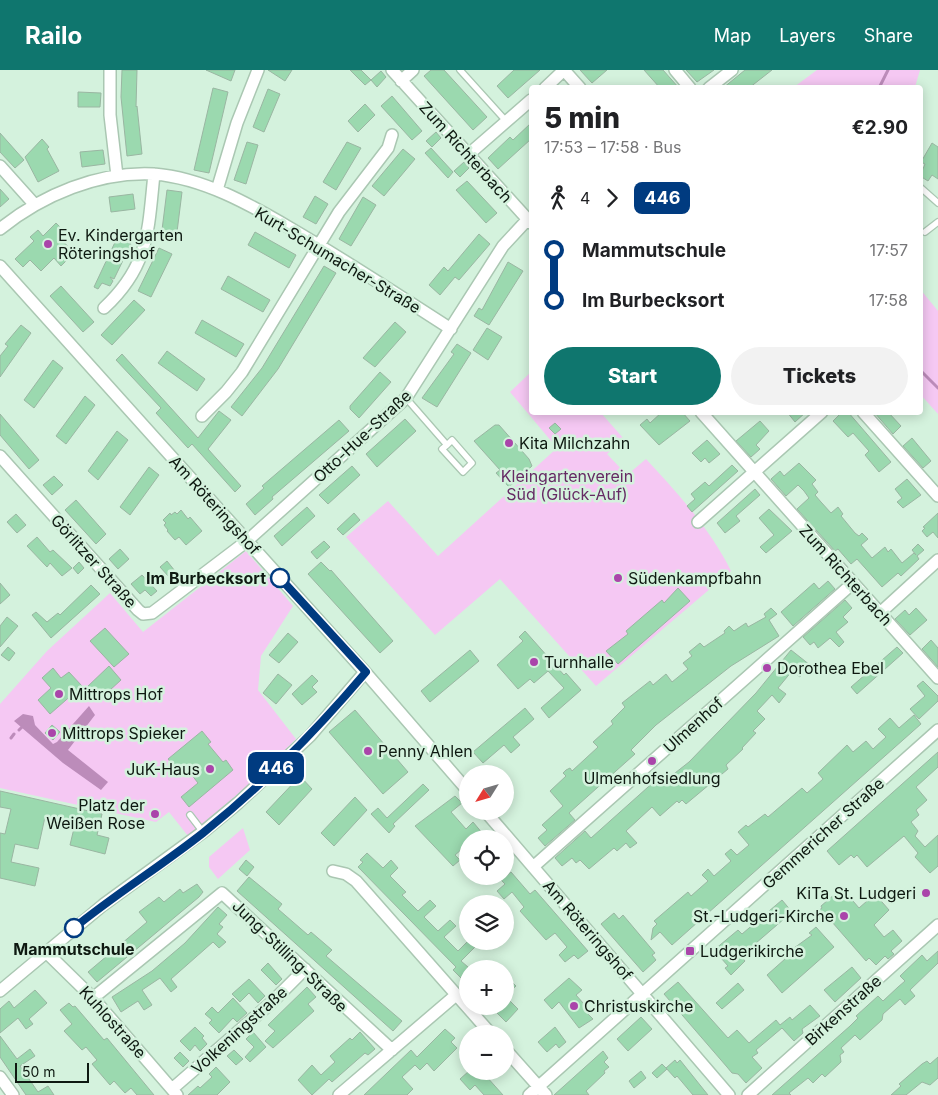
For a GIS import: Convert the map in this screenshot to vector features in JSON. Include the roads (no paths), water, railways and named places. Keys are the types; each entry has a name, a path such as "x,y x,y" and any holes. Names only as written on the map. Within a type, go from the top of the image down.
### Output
{"street":[{"path":"110,70 110,115 117,176"},
{"path":"217,190 237,123 258,70"},
{"name":"Zum Richterbach","path":"392,70 529,220"},
{"path":"401,81 414,70"},
{"path":"548,85 564,70 577,85"},
{"path":"675,70 688,85"},
{"path":"713,85 732,70"},
{"path":"469,154 529,102"},
{"path":"202,416 226,392 242,372 319,244 354,189 388,148 392,136"},
{"path":"0,166 35,205"},
{"path":"104,308 133,275 144,251 154,174"},
{"name":"Kurt-Schumacher-Straße","path":"0,229 35,205 76,186 117,176 154,174 172,176 217,190 258,210 319,244 451,329"},
{"name":"Otto-Hue-Straße","path":"247,541 406,398 503,246 529,222"},
{"name":"Am Röteringshof","path":"0,266 366,672 459,780"},
{"name":"Zum Richterbach","path":"705,415 938,678"},
{"path":"698,522 819,415"},
{"path":"866,415 938,496"},
{"name":"Görlitzer Straße","path":"0,456 143,614 154,612 247,541"},
{"path":"880,613 938,560"},
{"name":"Ulmenhof","path":"533,867 853,583"},
{"path":"0,991 103,905 203,832 255,788 310,736 366,672"},
{"name":"Gemmericher Straße","path":"530,1095 542,1091 642,993 938,730"},
{"name":"Am Röteringshof","path":"493,820 729,1095"},
{"path":"333,871 346,874 356,882 483,1025"},
{"name":"Jung-Stilling-Straße","path":"93,998 220,893 224,894 305,969 349,1013 392,1050"},
{"name":"Birkenstraße","path":"748,1095 938,925"},
{"name":"Kuhlostraße","path":"46,952 93,998 175,1092"},
{"name":"Volkeningstraße","path":"175,1092 305,969"},
{"path":"339,1095 456,995"},
{"path":"514,1059 542,1091"},
{"path":"0,1077 13,1095"}],"lane":[{"path":"460,70 507,122"},
{"path":"923,190 938,202"},
{"path":"925,232 938,222"},
{"path":"406,398 446,445"},
{"path":"452,440 472,464 463,472 442,449 446,445 452,440"},
{"path":"190,814 203,832"}],"waterway":[{"path":"880,85 888,70"},
{"path":"923,373 938,388"},
{"path":"19,730 22,727"},
{"path":"11,738 14,734"}],"place":[{"name":"Ev. Kindergarten Röteringshof","path":"48,244"},
{"name":"Kita Milchzahn","path":"509,443"},
{"name":"Im Burbecksort","path":"280,578"},
{"name":"Südenkampfbahn","path":"618,578"},
{"name":"Turnhalle","path":"534,662"},
{"name":"Dorothea Ebel","path":"767,668"},
{"name":"Mittrops Hof","path":"59,694"},
{"name":"Mittrops Spieker","path":"52,733"},
{"name":"Penny Ahlen","path":"368,751"},
{"name":"Ulmenhofsiedlung","path":"652,761"},
{"name":"JuK-Haus","path":"210,769"},
{"name":"Platz der Weißen Rose","path":"155,814"},
{"name":"KiTa St. Ludgeri","path":"926,893"},
{"name":"St.-Ludgeri-Kirche","path":"844,916"},
{"name":"Mammutschule","path":"74,928"},
{"name":"Ludgerikirche","path":"690,951"},
{"name":"Christuskirche","path":"574,1006"}],"park label":[{"name":"Kleingartenverein Süd (Glück-Auf)","path":"567,485"}]}
